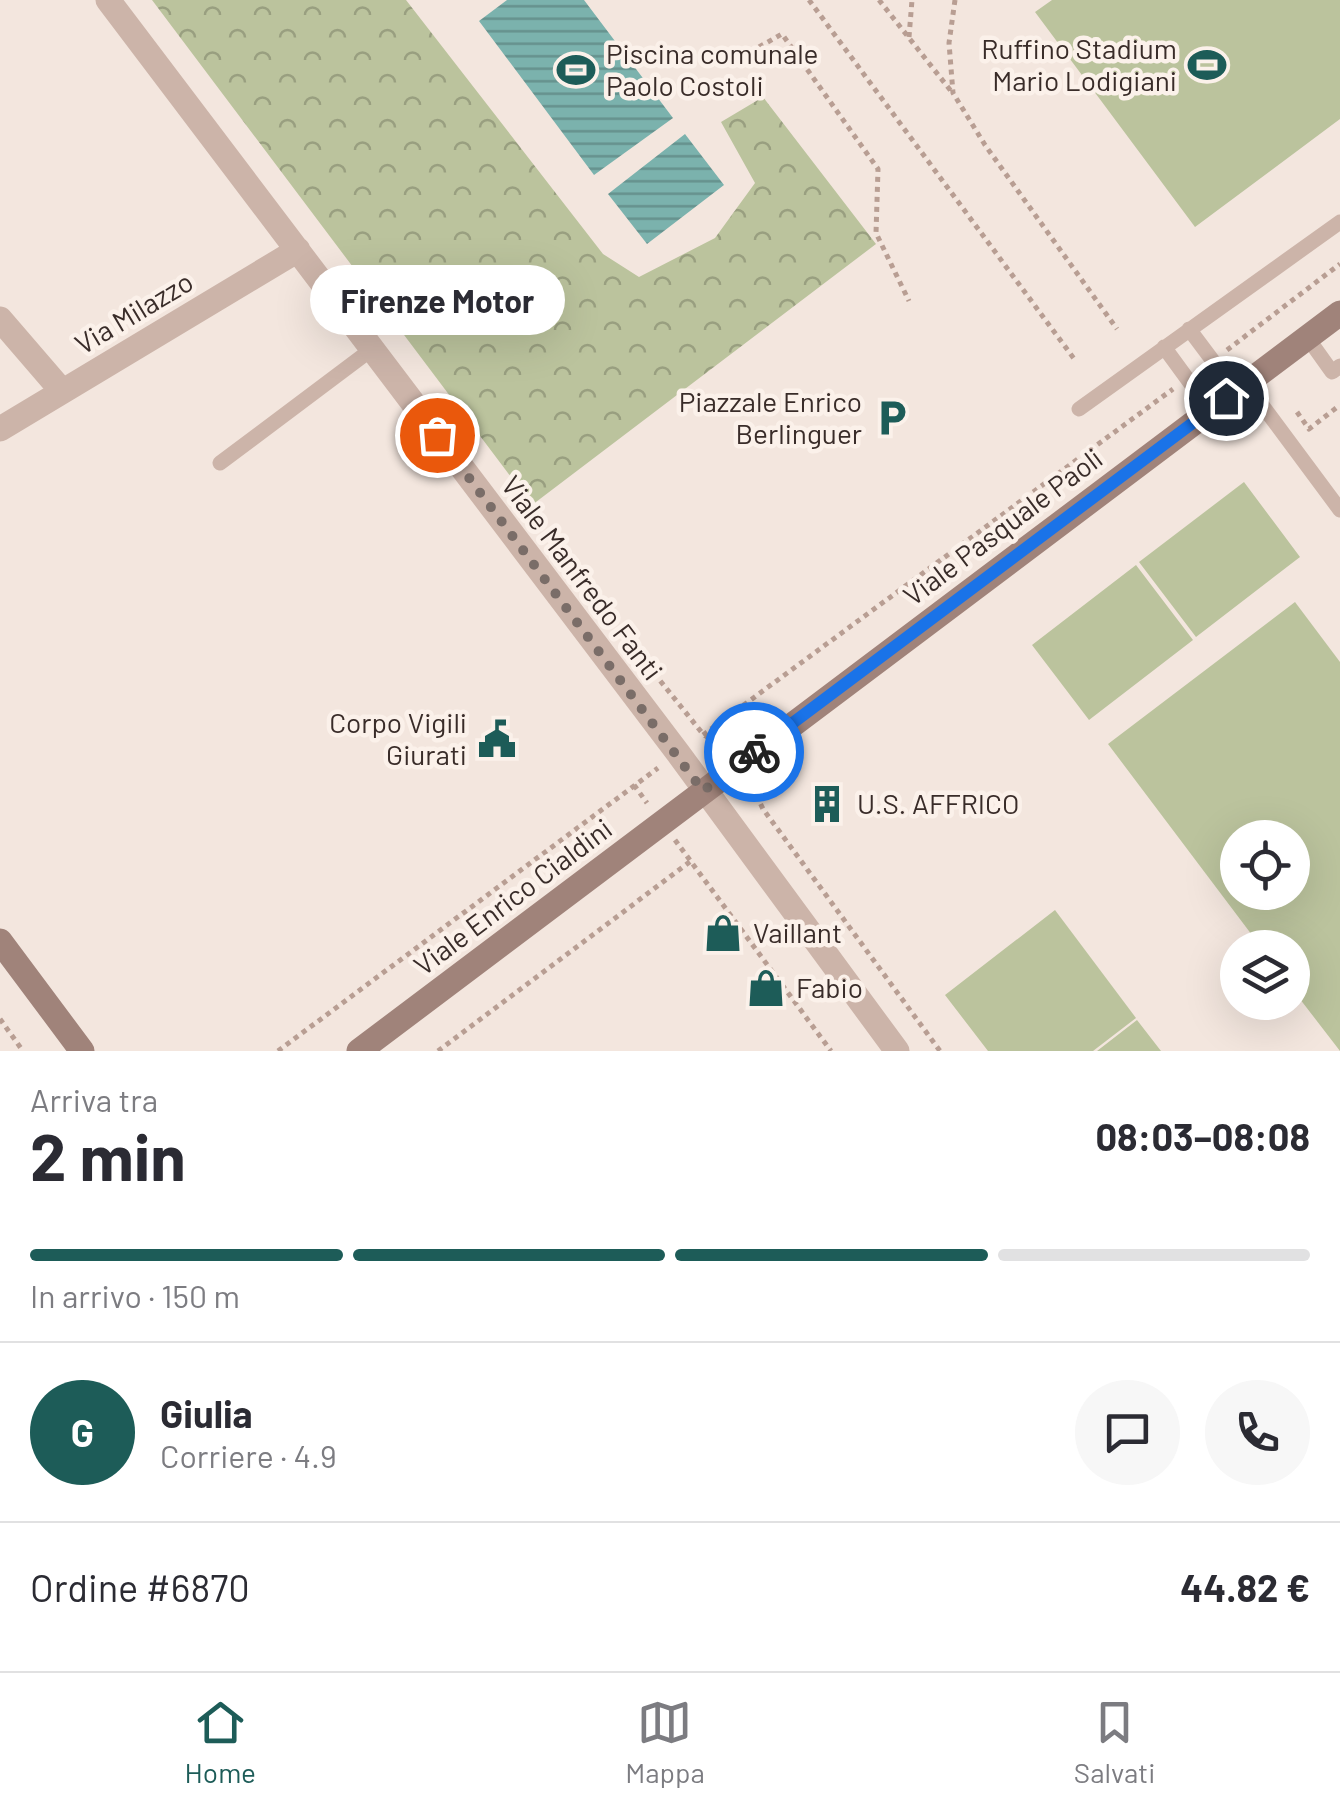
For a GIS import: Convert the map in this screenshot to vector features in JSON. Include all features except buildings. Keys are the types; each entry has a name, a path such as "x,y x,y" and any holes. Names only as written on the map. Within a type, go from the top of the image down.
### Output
{"street":[{"name":"Viale Manfredo Fanti","path":"108,0 897,1051"},
{"name":"Via Milazzo","path":"0,429 298,250"},
{"name":"Viale Pasquale Paoli","path":"703,791 1340,312"},
{"path":"0,319 62,392"},
{"name":"Viale Enrico Cialdini","path":"360,1051 703,791"},
{"path":"0,941 82,1051"}],"lane":[{"path":"1079,409 1340,222"},
{"path":"1189,329 1212,361 1243,386 1279,426 1340,510"},
{"path":"1307,337 1332,372 1340,366"},
{"path":"1164,347 1210,410"},
{"path":"220,462 372,349"}],"path":[{"path":"809,0 1075,360"},
{"path":"879,0 953,93 984,146 1116,330"},
{"path":"909,38 912,0"},
{"path":"953,93 949,43 956,0"},
{"path":"760,47 782,34 878,170 876,233 909,300"},
{"path":"1212,361 1340,264"},
{"path":"720,744 704,734 1188,378"},
{"path":"1297,412 1310,430 1340,406"},
{"path":"278,1051 634,786"},
{"path":"753,787 763,809 940,1051"},
{"path":"438,1051 691,862 831,1051"},
{"path":"0,1019 23,1051"}],"green space":[{"path":"152,0 406,0 603,254 639,277 715,238 755,183 721,122 763,97 876,244 532,505"},
{"name":"Ruffino Stadium Mario Lodigiani","path":"1052,0 1340,0 1340,119 1195,227 1035,12"},
{"path":"1244,482 1300,557 1196,637 1139,562"},
{"path":"1136,565 1193,640 1089,720 1032,645"},
{"path":"1295,602 1340,662 1340,1051 1310,1012 1310,930 1248,930 1233,910 1310,910 1310,820 1220,820 1220,893 1108,744"},
{"path":"1055,910 1136,1018 1093,1051 988,1051 945,995"},
{"path":"1137,1020 1161,1051 1097,1051"}],"water":[{"name":"Piscina comunale Paolo Costoli","path":"507,0 584,0 673,118 594,175 479,21"},
{"name":"Piscina comunale Paolo Costoli","path":"685,134 724,185 647,244 608,194"}],"way so far":[{"path":"437,435 703,791 754,752"}],"place":[{"name":"Ruffino Stadium Mario Lodigiani","path":"1207,65"},
{"name":"Piscina comunale Paolo Costoli","path":"576,70"},
{"name":"Piazzale Enrico Berlinguer","path":"892,418"},
{"name":"Firenze Motor","path":"437,435"},
{"name":"Corpo Vigili Giurati","path":"497,739"},
{"name":"U.S. AFFRICO","path":"827,804"},
{"name":"Vaillant","path":"723,933"},
{"name":"Fabio","path":"766,988"}],"route":[{"path":"754,752 1226,398"}]}
